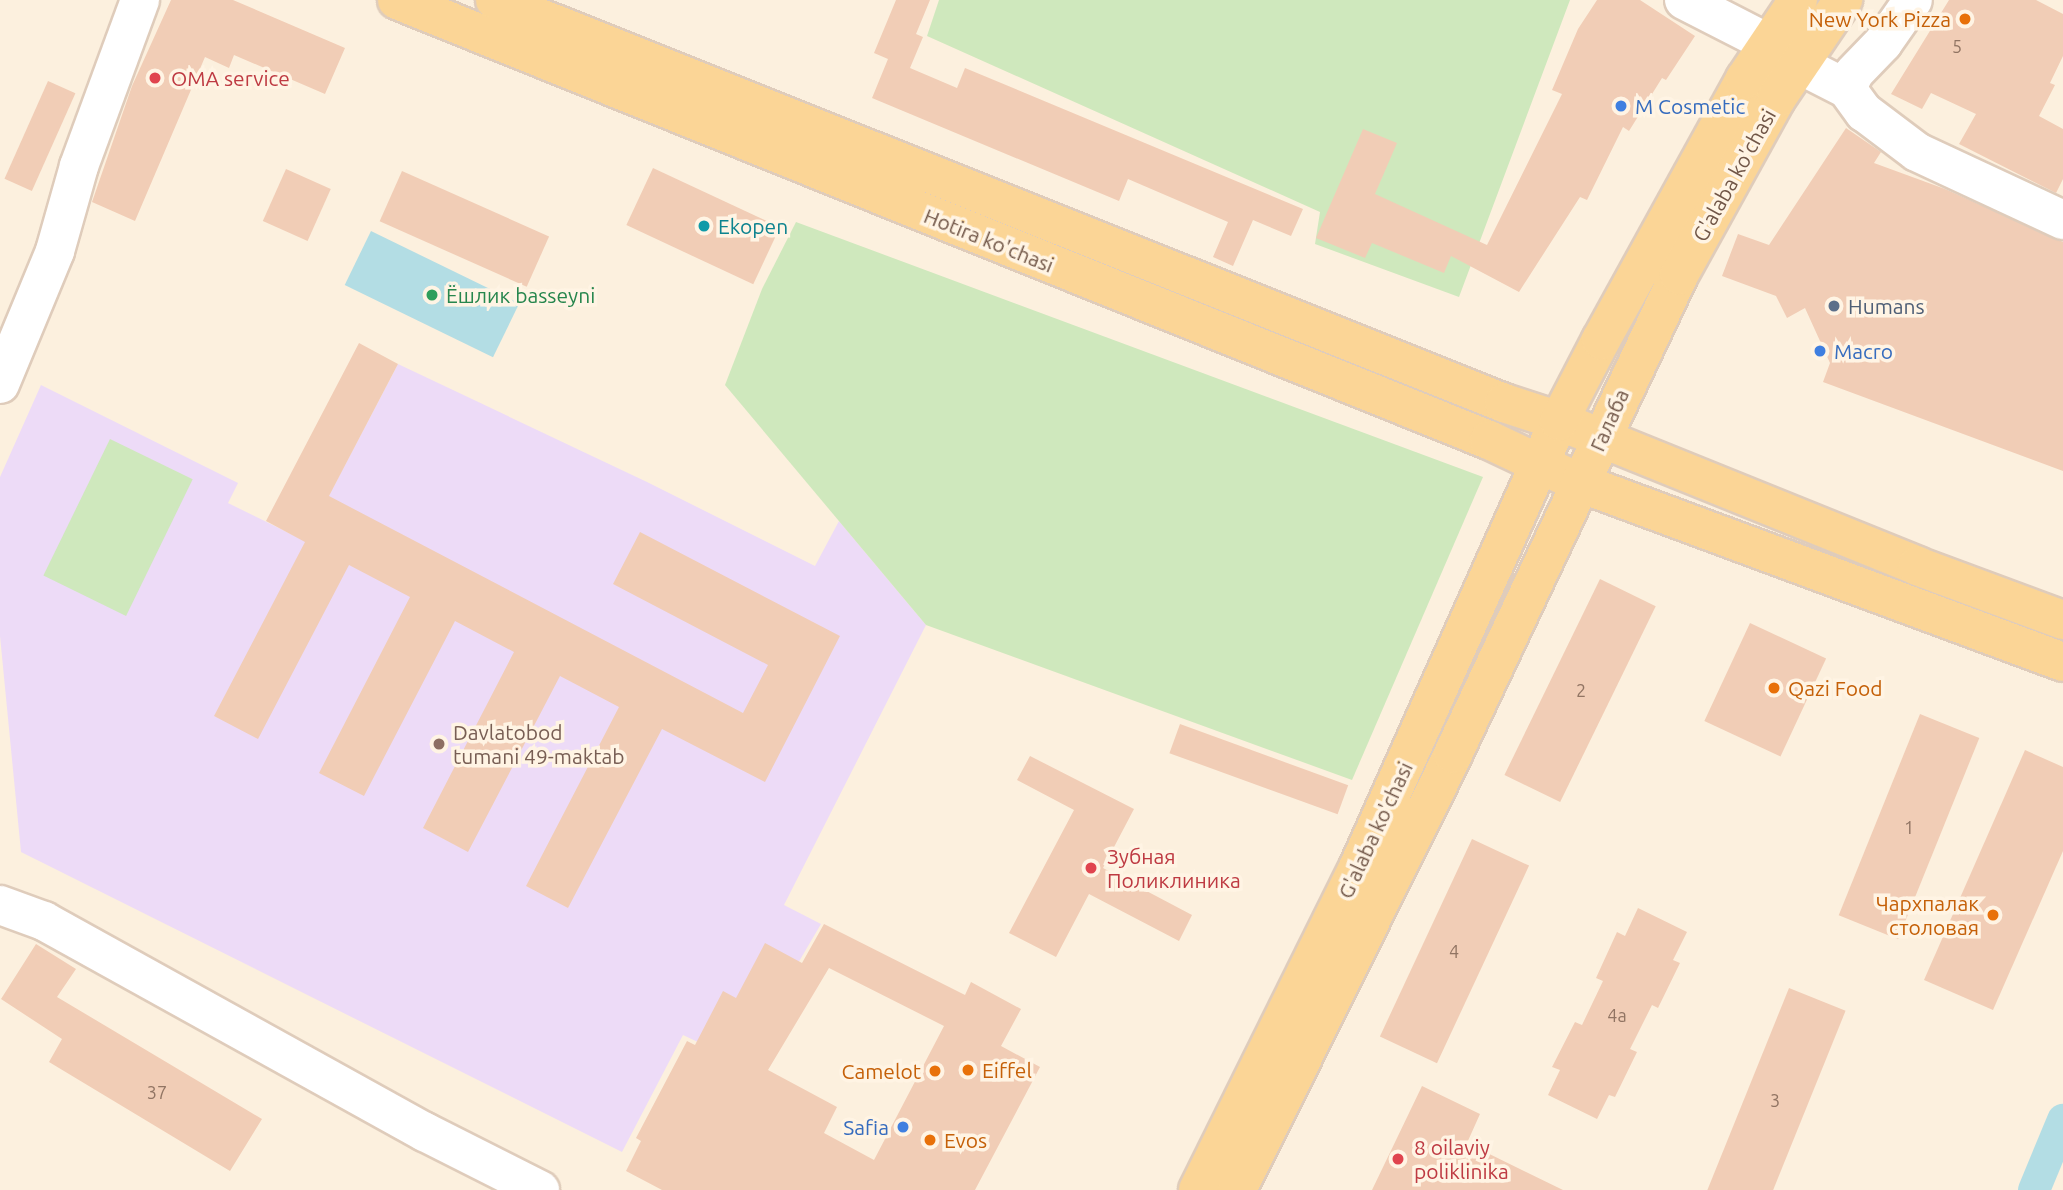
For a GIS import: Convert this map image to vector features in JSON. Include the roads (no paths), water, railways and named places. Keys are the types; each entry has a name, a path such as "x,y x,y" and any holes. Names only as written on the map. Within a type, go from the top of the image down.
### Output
{"main road":[{"name":"Hotira ko'chasi","path":"397,0 1489,440 1580,483 2063,662"},
{"name":"Hotira ko'chasi","path":"495,0 1504,403 1559,422 1917,566 2063,620"},
{"name":"G'alaba ko'chasi","path":"1638,357 1783,54 1798,0"},
{"name":"G'alaba ko'chasi","path":"1601,340 1783,54 1843,0"},
{"name":"Галаба","path":"1541,465 1559,422 1601,340"},
{"name":"Галаба","path":"1580,483 1638,357"},
{"name":"G'alaba ko'chasi","path":"1198,1190 1357,870 1541,465"},
{"name":"G'alaba ko'chasi","path":"1237,1190 1453,754 1580,483"}],"street":[{"path":"0,384 55,251 79,166 140,0"},
{"path":"1684,0 1847,89 1864,112 1917,152 2063,220"},
{"path":"1847,89 1854,73 1883,43 1913,0"},
{"path":"0,905 44,921 425,1132 540,1190"}],"water":[{"name":"Ёшлик basseyni","path":"371,231 519,303 493,357 345,285"}],"waterway":[{"path":"2034,1190 2063,1120"}],"place":[{"name":"New York Pizza","path":"1965,19"},
{"name":"OMA service","path":"155,78"},
{"name":"M Cosmetic","path":"1621,106"},
{"name":"Ekopen","path":"704,226"},
{"name":"Ёшлик basseyni","path":"432,295"},
{"name":"Humans","path":"1834,306"},
{"name":"Macro","path":"1820,351"},
{"name":"Qazi Food","path":"1774,688"},
{"name":"Davlatobod tumani 49-maktab","path":"439,744"},
{"name":"Зубная Поликлиника","path":"1091,868"},
{"name":"Чархпалак столовая","path":"1993,915"},
{"name":"Eiffel","path":"968,1070"},
{"name":"Camelot","path":"935,1071"},
{"name":"Safia","path":"903,1127"},
{"name":"Evos","path":"930,1140"},
{"name":"8 oilaviy poliklinika","path":"1398,1159"}]}
